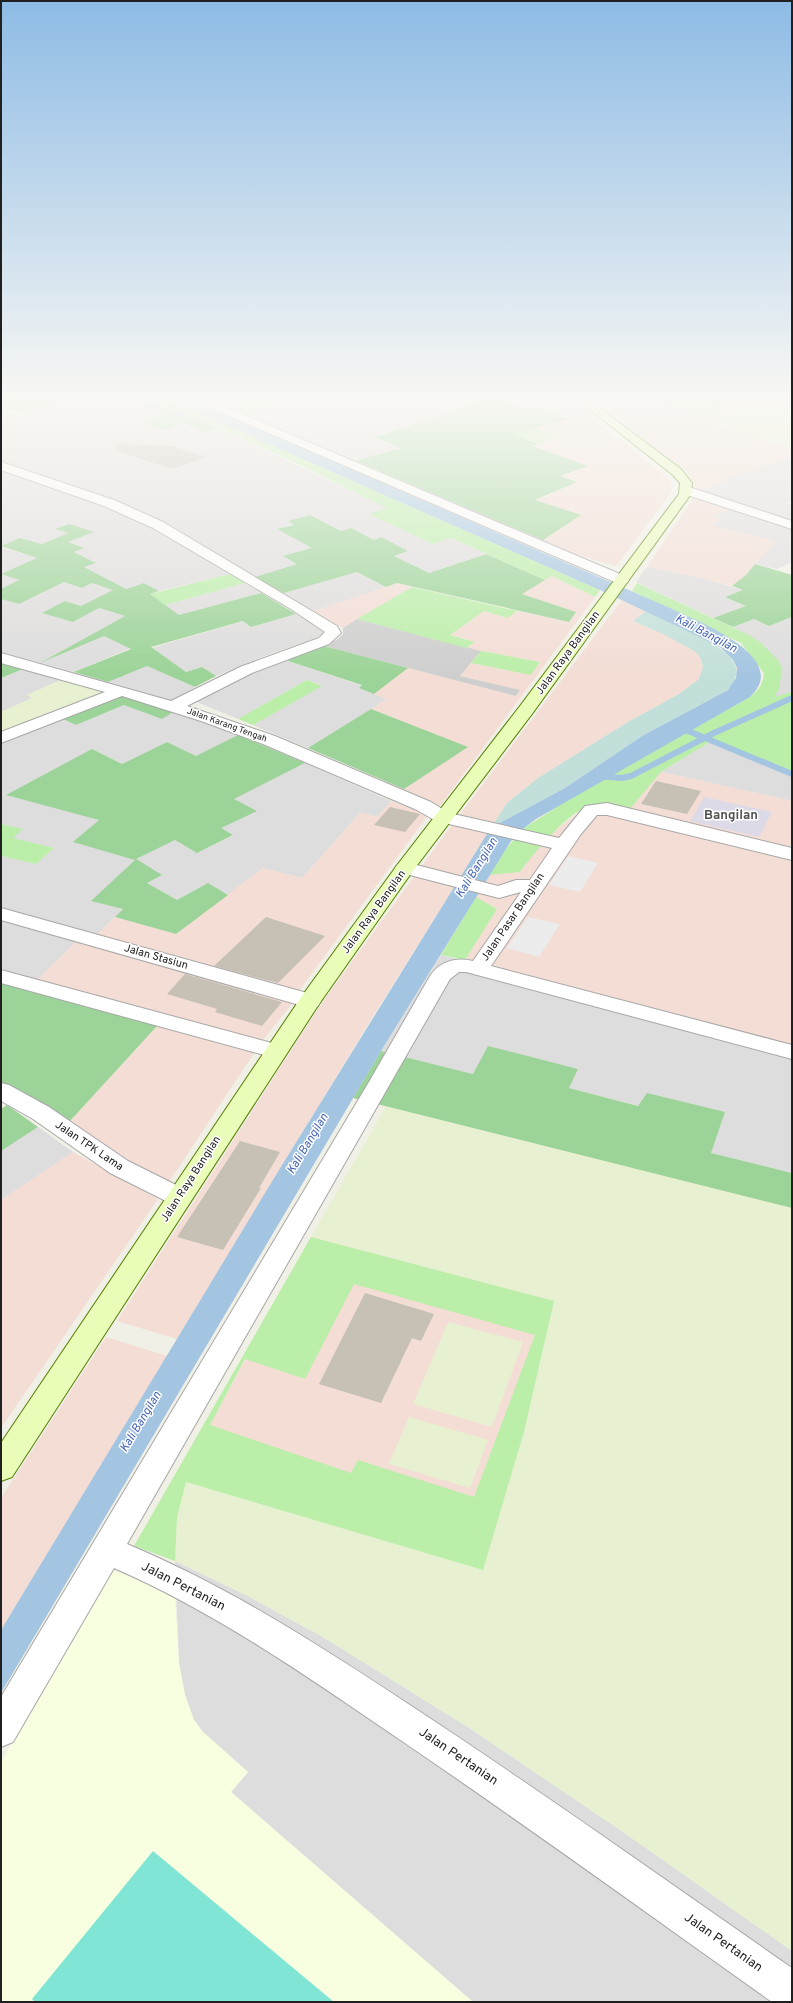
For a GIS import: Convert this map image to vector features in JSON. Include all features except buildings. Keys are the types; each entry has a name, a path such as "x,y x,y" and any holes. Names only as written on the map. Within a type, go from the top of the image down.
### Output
{"main road":[{"name":"Jalan Raya Bangilan","path":"1,1468 310,1001 405,868 526,710 686,490"}],"street":[{"path":"72,490 109,503 158,525 296,606 332,629 333,633 324,641 240,672 174,706"},
{"path":"403,490 617,586"},
{"path":"687,490 792,525"},
{"name":"Jalan Karang Tengah","path":"1,658 174,706 269,740 424,806 443,817 563,845"},
{"path":"1,738 120,691"},
{"name":"Jalan Pasar Bangilan","path":"792,854 599,808 592,810 584,816 563,845 478,969 792,1052"},
{"path":"405,868 494,890 516,886 534,886"},
{"path":"494,890 504,900 519,908"},
{"name":"Jalan Stasiun","path":"1,914 310,1001"},
{"path":"1,1730 441,976 446,969 457,965 478,969"},
{"path":"1,976 275,1052"},
{"name":"Jalan TPK Lama","path":"4,1095 41,1113 119,1167 179,1197"},
{"name":"Jalan Pertanian","path":"107,1550 165,1575 211,1599 309,1658 505,1789 792,1992"}],"shaded area":[{"path":"1,490 59,490 134,519 180,543 230,574 159,591 144,583 126,589 83,567 96,563 73,552 83,547 68,542 93,532 56,529 68,533 42,544 20,538 1,547"},
{"path":"86,490 351,490 388,508 370,514 433,544 451,538 486,554 429,573 394,556 408,551 381,538 374,540 351,528 342,531 310,515 289,521 295,524 278,529 313,548 284,556 298,564 255,577 163,523"},
{"path":"558,490 671,490 616,566 578,555 543,540 580,515 535,501"},
{"path":"792,490 792,500 786,503 792,505 792,523 701,491"},
{"path":"693,495 735,507 714,517 721,519 712,526 776,541 746,575 732,586 698,577 647,567 691,501"},
{"path":"735,507 792,527 792,562 777,569 755,564 775,541 711,526 721,519 713,517"},
{"path":"1,547 37,558 1,574"},
{"path":"647,567 698,577 743,590 725,597 747,606 713,618 636,582"},
{"path":"357,572 386,587 314,611 284,593"},
{"path":"1,574 20,580 1,589"},
{"path":"552,576 595,597 440,806 404,789 467,747 371,709 387,699 374,694 408,668 516,696 519,690 460,676 471,663 531,675 540,662 466,648 475,642 450,635 484,611 508,618 517,611 569,622 576,612 521,594"},
{"path":"64,582 82,588 92,583 114,590 81,606 65,601 43,613 73,622 99,608 125,616 44,661 104,636 131,648 74,672 1,652 1,599 19,604"},
{"path":"245,583 261,593 179,615 165,605"},
{"path":"397,583 412,587 343,628 314,611"},
{"path":"622,600 646,611 633,621 663,634 696,652 701,659 703,667 699,679 679,694 628,722 538,778 507,803 373,1016 177,1339 117,1321 321,1004 443,837"},
{"path":"646,611 711,642 723,651 732,659 736,668 735,679 732,685 728,690 642,736 565,788 494,827 487,834 507,803 538,778 628,722 679,694 699,679 703,667 701,659 696,652 663,634 633,621"},
{"path":"296,614 319,627 324,633 314,639 270,654 216,676 202,667 186,672 151,648 244,621 252,627"},
{"path":"792,617 792,692 773,698 760,642 733,627 754,619 769,626"},
{"path":"357,619 481,651 460,676 520,690 516,696 324,646 338,639 343,634 343,628"},
{"path":"285,660 363,686 359,688 387,699 308,748 253,725 322,685 307,680 238,719 194,701 235,680"},
{"path":"147,666 195,687 173,701 108,682"},
{"path":"23,669 63,679 27,695 33,698 1,712 1,678"},
{"path":"63,679 107,692 1,733 1,712 32,698 27,695"},
{"path":"124,705 162,718 173,712 238,735 196,756 167,742 122,764 92,749 99,820 74,842 135,859 175,840 197,853 232,836 221,829 233,799 305,763 391,801 377,817 360,813 302,878 263,868 228,895 208,883 177,900 147,883 162,875 92,901 123,909 96,936 1,909 1,856 36,864 54,848 12,838 22,829 1,824 1,744 63,719 76,725"},
{"path":"711,741 792,774 792,801 661,772"},
{"path":"661,772 792,801 792,842 789,849 628,810"},
{"path":"704,797 772,812 759,837 690,821"},
{"path":"391,801 428,815 299,991 96,936 115,917 176,934 263,868 302,878 360,813 377,817"},
{"path":"583,809 792,856 792,1047 465,960 497,909 476,897 489,875 520,871 540,845 562,825"},
{"path":"568,856 598,863 580,892 549,885"},
{"path":"528,917 560,924 539,957 507,948"},
{"path":"1,919 78,940 36,981 1,971"},
{"path":"78,940 295,1000 259,1045 36,981"},
{"path":"441,955 792,1047 792,1173 711,1153 725,1112 639,1106 569,1088 578,1068 473,1074 381,1051"},
{"path":"157,1026 254,1053 169,1182 117,1155 69,1122"},
{"path":"386,1106 792,1208 792,1951 626,1834 471,1729 323,1637 244,1594 175,1561 177,1518 186,1482 483,1570 524,1432 554,1301 311,1237"},
{"path":"38,1127 73,1152 1,1200 1,1151"},
{"path":"73,1152 158,1199 1,1428 1,1200"},
{"path":"311,1237 554,1301 499,1518 483,1570 210,1425"},
{"path":"448,1322 523,1342 492,1427 413,1404"},
{"path":"106,1337 167,1356 1,1630 1,1498"},
{"path":"409,1417 488,1440 470,1488 389,1464"},
{"path":"175,1561 244,1594 323,1637 471,1729 626,1834 792,1951 792,2002 473,2002 231,1792 248,1772 203,1732 194,1720 185,1695 179,1663"},
{"path":"113,1570 175,1595 179,1663 185,1695 194,1720 203,1732 248,1772 231,1792 473,2002 1,2002 1,1762"},
{"path":"153,1851 334,2002 35,2002 32,1999"}],"green space":[{"path":"352,490 374,490 600,590 595,597 552,576 545,580 451,538 433,544 369,514 387,508"},
{"path":"426,490 557,490 535,500 581,515 543,540"},
{"path":"310,515 341,531 351,528 374,540 381,537 408,551 394,556 429,573 486,554 545,580 522,594 576,612 569,622 397,583 386,587 357,572 284,593 255,577 297,564 283,556 312,548 277,529 294,525 288,521"},
{"path":"69,524 94,532 68,542 84,548 74,552 96,563 84,567 126,589 144,583 159,591 150,594 179,615 261,593 296,614 251,627 243,621 151,647 186,672 202,667 216,676 195,687 147,666 108,682 74,672 131,649 104,636 40,663 125,616 99,608 73,622 42,613 65,601 81,606 113,590 92,583 82,588 64,582 19,604 1,599 1,589 19,580 1,574 37,558 1,546 20,538 42,544 68,533 55,529"},
{"path":"755,564 792,575 792,617 769,626 754,619 733,627 713,618 746,606 725,597 743,590 732,586 746,575"},
{"path":"230,574 245,583 165,605 150,594"},
{"path":"637,583 749,635 760,642 778,660 782,669 779,689 774,697 792,692 792,774 711,741 661,772 629,810 590,808 578,812 550,836 520,872 489,875 504,851 524,828 573,797 750,697 762,684 764,673 741,643 632,591"},
{"path":"412,587 517,611 508,618 484,611 450,635 475,642 466,648 357,619"},
{"path":"324,646 408,668 374,694 359,688 362,685 285,660"},
{"path":"481,651 540,662 531,675 471,663"},
{"path":"1,663 23,669 1,678"},
{"path":"307,680 322,686 253,725 238,719"},
{"path":"121,695 173,712 162,719 124,705 76,725 63,719"},
{"path":"371,709 468,747 404,789 308,748"},
{"path":"238,735 305,763 234,799 257,811 221,828 233,835 197,853 175,840 136,859 162,875 147,883 177,900 208,883 228,895 176,934 115,917 123,909 91,901 135,860 73,842 99,820 6,795 92,749 122,764 167,742 196,756"},
{"path":"1,824 23,829 13,838 54,848 36,864 1,856"},
{"path":"476,897 497,909 465,960 441,955"},
{"path":"1,982 157,1026 69,1122 32,1098 1,1082"},
{"path":"488,1046 578,1069 569,1088 638,1106 647,1093 725,1112 711,1153 792,1173 792,1208 353,1098 381,1051 473,1074"},
{"path":"7,1105 38,1127 1,1151 1,1109"},
{"path":"311,1237 554,1301 524,1432 483,1570 186,1482 177,1518 175,1561 134,1546","holes":["354,1284 535,1335 474,1497 358,1460 351,1473 210,1425 245,1359 305,1379"]}],"water":[{"name":"Kali Bangilan","path":"374,490 400,490 670,608 719,631 736,642 751,655 759,668 760,682 750,697 536,819 511,841 381,1051 1,1693 1,1630 279,1170 487,834 498,824 565,788 642,736 728,690 736,678 737,668 733,660 721,648 600,590"}],"waterway":[{"path":"705,738 792,698"},
{"path":"681,728 705,738"},
{"path":"597,776 622,778 631,776 705,738"},
{"path":"705,738 792,774"}],"district":[{"name":"Bangilan","path":"731,816"}]}
